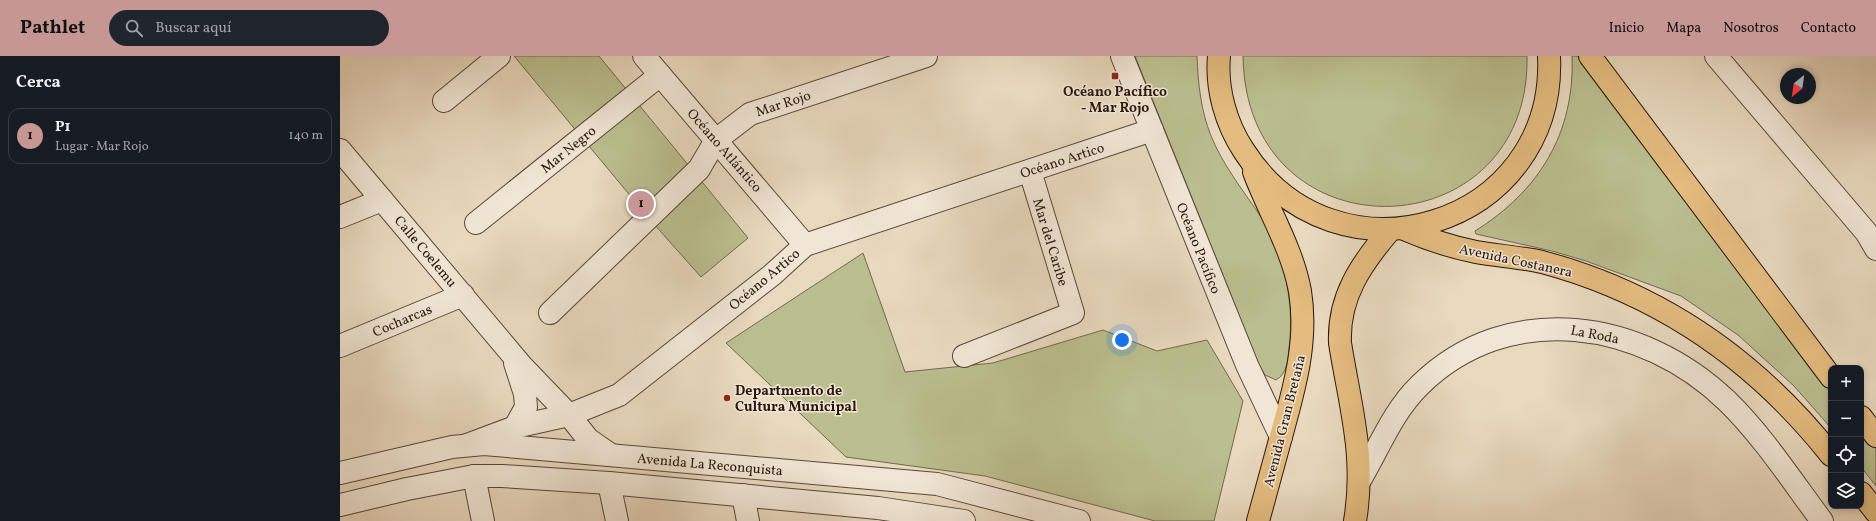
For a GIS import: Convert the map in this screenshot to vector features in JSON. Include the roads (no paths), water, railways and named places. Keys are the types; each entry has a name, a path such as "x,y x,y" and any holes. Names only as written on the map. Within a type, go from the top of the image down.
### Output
{"main road":[{"path":"1218,58 1220,84 1228,118 1239,144 1250,162 1268,182 1288,199 1312,213 1337,223 1363,228 1397,229 1427,224 1450,216 1471,206 1490,192 1507,176 1522,157 1534,136 1542,114 1548,91 1549,56"},
{"path":"1590,56 1828,373"},
{"name":"Avenida Gran Bretaña","path":"1250,162 1289,253 1300,290 1303,340 1299,368 1258,521"},
{"path":"1355,521 1360,480 1359,449 1355,419 1347,385 1340,343 1339,327 1341,312 1356,276 1368,256 1397,229"},
{"name":"Avenida Costanera","path":"1397,229 1469,250 1539,262 1570,270 1622,290 1660,308 1718,344 1745,365 1795,412 1828,451"},
{"path":"1864,421 1876,436"},
{"path":"1864,497 1876,512"}],"street":[{"path":"444,101 499,56"},
{"name":"Océano Atlántico","path":"644,56 805,244"},
{"name":"Mar Rojo","path":"550,313 699,169 716,140 750,114 926,56"},
{"name":"Océano Pacífico","path":"1122,56 1247,364 1281,437"},
{"path":"1716,56 1866,232 1876,249"},
{"name":"Mar Negro","path":"476,223 660,75"},
{"name":"Océano Artico","path":"467,445 515,427 569,415 618,394 772,275 805,244 1152,130"},
{"name":"Calle Coelemu","path":"340,150 512,352 521,365 569,415 588,439 596,446 614,456"},
{"name":"Mar del Caribe","path":"964,356 1073,312 1030,171"},
{"path":"340,217 382,200"},
{"name":"Cocharcas","path":"340,346 463,295"},
{"name":"La Roda","path":"1360,480 1397,413 1408,399 1435,371 1452,359 1471,348 1510,334 1551,328 1574,329 1620,338 1642,346 1689,371 1710,387 1741,415 1822,521"},
{"name":"Calle Coelemu","path":"512,352 525,394 526,407 515,427"},
{"name":"Avenida La Reconquista","path":"340,473 452,447 484,444 937,484 1079,521"},
{"path":"474,476 483,521"},
{"name":"Avenida La Reconquista","path":"342,507 407,489 474,476 502,476 609,483 743,495 879,515 934,515 964,521"},
{"path":"609,483 617,521"},
{"path":"743,495 748,521"}],"place":[{"name":"Océano Pacífico - Mar Rojo","path":"1115,76"},
{"name":"P1","path":"641,204"},
{"name":"Departmento de Cultura Municipal","path":"727,398"}]}
